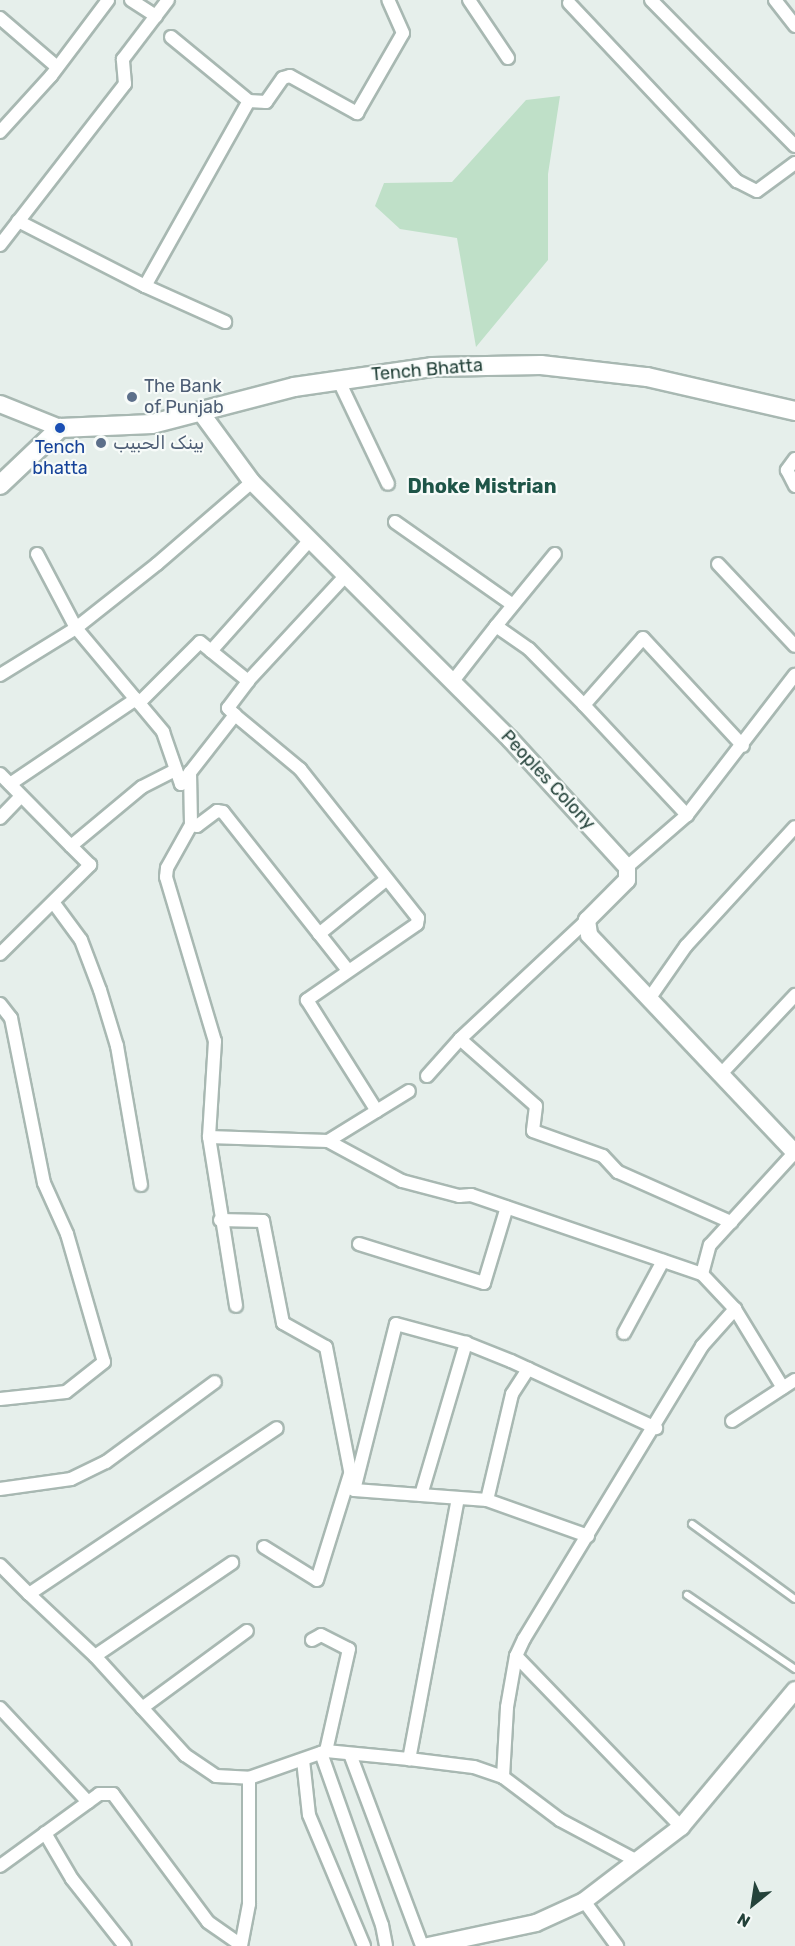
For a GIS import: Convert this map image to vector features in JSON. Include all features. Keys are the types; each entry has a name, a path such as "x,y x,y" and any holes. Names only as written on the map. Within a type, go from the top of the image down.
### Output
{"main road":[{"name":"Tench Bhatta","path":"60,428 152,424 202,414 294,387 432,367 541,365 647,377 795,411"},
{"path":"0,485 60,428"}],"street":[{"path":"0,132 57,67 108,0"},
{"path":"131,0 156,16"},
{"path":"0,245 125,84 123,59 168,0"},
{"path":"171,37 249,101 266,102 283,78 290,76 357,113 403,33 388,0"},
{"path":"469,0 508,58"},
{"path":"651,0 795,146"},
{"path":"776,0 795,26"},
{"path":"569,3 737,182 757,191 795,163"},
{"path":"0,18 57,67"},
{"path":"145,286 249,101"},
{"path":"18,221 145,286 225,322"},
{"path":"338,379 388,484"},
{"path":"0,404 60,428"},
{"name":"Peoples Colony","path":"202,414 252,482 453,681 627,867"},
{"path":"795,459 787,470 795,486"},
{"path":"0,675 76,628 252,482"},
{"path":"395,522 513,605"},
{"path":"212,651 310,540"},
{"path":"37,554 76,628 163,732 180,784 235,715"},
{"path":"453,681 555,554"},
{"path":"718,564 795,646"},
{"path":"346,575 248,681 228,708 300,769 418,921 347,969 307,1000 377,1111"},
{"path":"495,626 529,650 687,815"},
{"path":"584,705 643,638 743,746"},
{"path":"10,784 138,701 200,642 248,681"},
{"path":"427,1076 460,1039 627,880 627,867 687,815 743,746 795,675"},
{"path":"71,846 142,787 176,770"},
{"path":"190,772 191,825 167,868 166,877 215,1041 209,1137 220,1220 236,1306"},
{"path":"0,774 90,865 0,954"},
{"path":"0,818 21,796"},
{"path":"191,825 197,826 217,811 223,812 347,969"},
{"path":"650,999 686,946 795,827"},
{"path":"319,934 387,879"},
{"path":"53,902 81,940 100,990 117,1046 141,1185"},
{"path":"587,920 589,935 795,1153 710,1245 702,1274"},
{"path":"720,1075 795,995"},
{"path":"0,1004 11,1018 44,1183 67,1234 104,1362 66,1392 0,1399"},
{"path":"460,1039 536,1106 532,1131 603,1156 618,1172 731,1222"},
{"path":"328,1142 409,1091"},
{"path":"209,1137 328,1142 402,1181 459,1196 471,1195 702,1274 735,1309 783,1388"},
{"path":"359,1244 484,1283 507,1207"},
{"path":"220,1220 263,1221 283,1323 326,1347 354,1490"},
{"path":"624,1333 663,1261"},
{"path":"503,1777 507,1707 516,1656 533,1621 656,1428 702,1346 735,1309"},
{"path":"354,1490 396,1324 466,1343 656,1428"},
{"path":"421,1495 466,1343"},
{"path":"488,1500 512,1394 528,1369"},
{"path":"732,1421 795,1380"},
{"path":"0,1489 71,1479 106,1462 215,1382"},
{"path":"29,1594 277,1428"},
{"path":"264,1547 317,1580 351,1473"},
{"path":"354,1490 488,1500 588,1536"},
{"path":"410,1759 458,1498"},
{"path":"95,1656 232,1563"},
{"path":"0,1565 95,1656 185,1755 216,1776 249,1778 323,1752 474,1767 503,1777 561,1820 637,1861"},
{"path":"142,1708 247,1631"},
{"path":"312,1640 321,1635 349,1649 323,1752 382,1924 386,1946"},
{"path":"516,1656 681,1827"},
{"path":"428,1946 536,1923 584,1901 681,1827 795,1690"},
{"path":"0,1708 88,1802"},
{"path":"350,1754 422,1946"},
{"path":"303,1760 309,1815 364,1946"},
{"path":"0,1866 106,1791 113,1794 208,1922 241,1946 249,1904 249,1778"},
{"path":"45,1833 72,1879 125,1946"},
{"path":"584,1901 617,1946"}],"lane":[{"path":"692,1524 795,1599"},
{"path":"687,1595 795,1669"}],"green space":[{"path":"560,96 548,174 548,260 476,347 457,238 400,229 375,206 384,183 452,182 526,100"}],"place":[{"name":"The Bank of Punjab","path":"132,397"},
{"name":"Tench bhatta","path":"60,428"},
{"name":"بينک الحبيب","path":"101,443"}],"district":[{"name":"Dhoke Mistrian","path":"482,486"}]}
